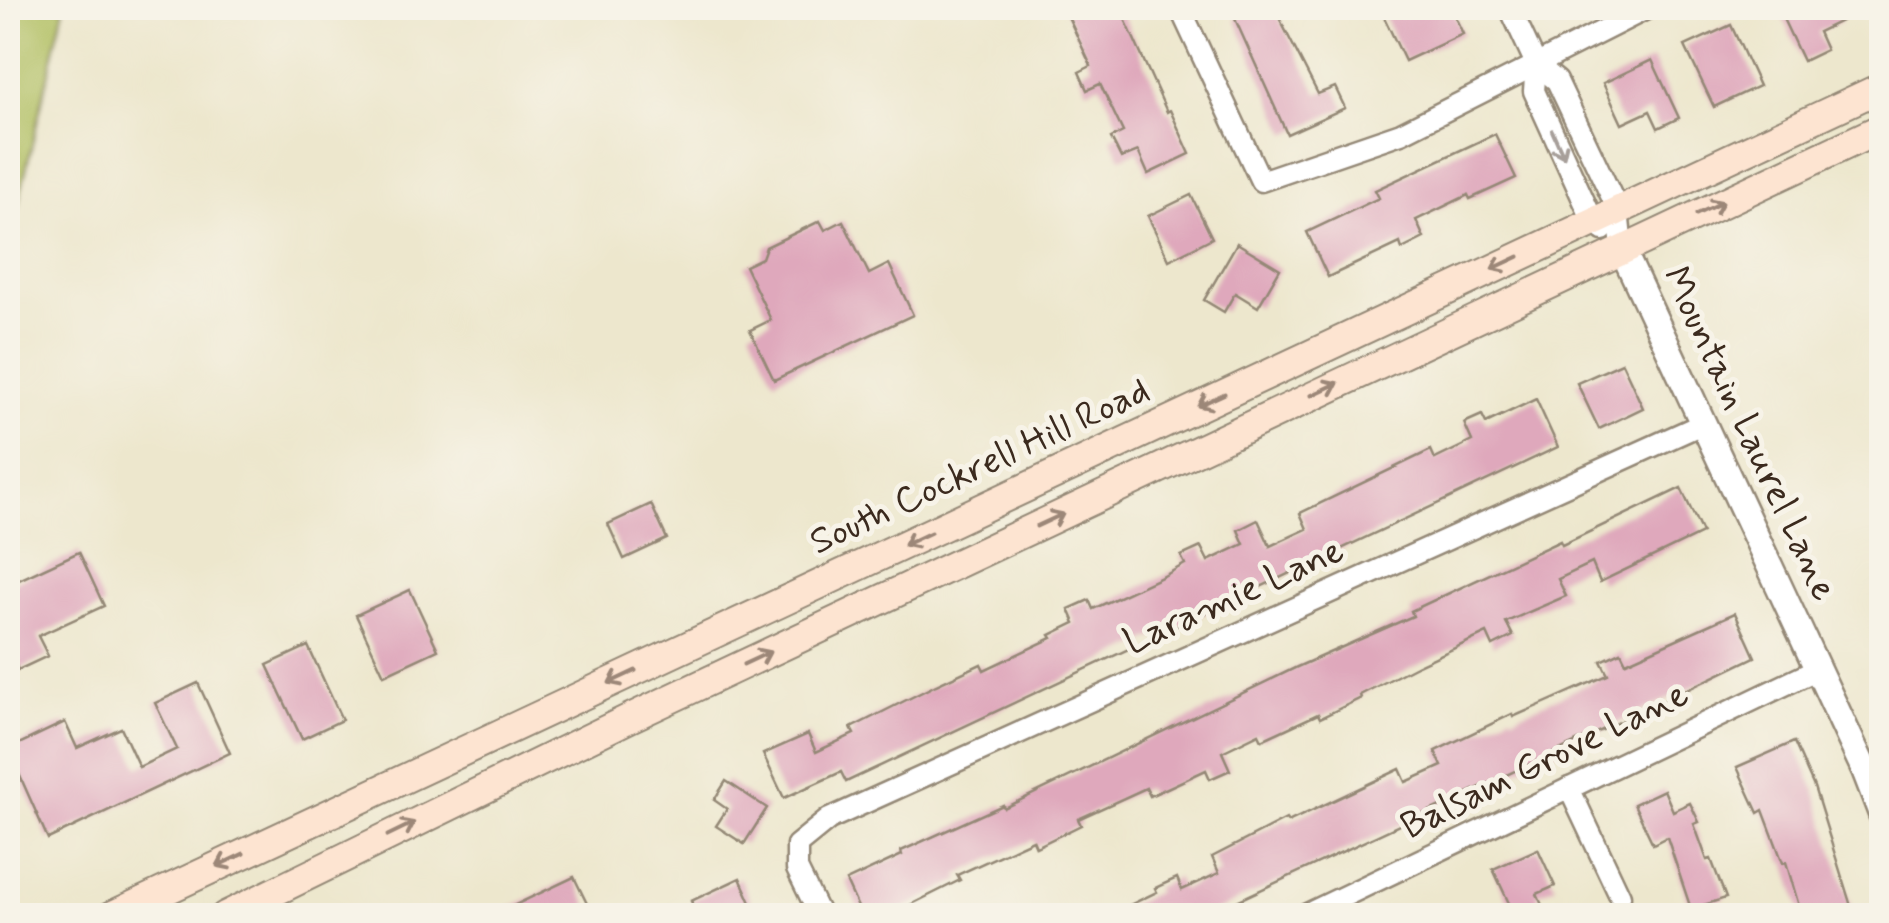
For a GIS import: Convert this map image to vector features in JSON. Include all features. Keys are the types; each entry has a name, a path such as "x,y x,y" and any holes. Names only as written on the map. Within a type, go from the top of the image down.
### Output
{"main road":[{"name":"South Cockrell Hill Road","path":"111,916 1882,86"},
{"name":"South Cockrell Hill Road","path":"225,916 614,726 1882,128"}],"street":[{"path":"1180,8 1261,182 1401,133 1648,8"},
{"name":"Mountain Laurel Lane","path":"1510,8 1536,64 1534,91 1622,249 1882,815"},
{"name":"Laramie Lane","path":"820,916 798,869 797,845 829,819 1702,424"},
{"name":"Balsam Grove Lane","path":"1316,913 1818,669"},
{"path":"1569,788 1620,896"}],"green space":[{"path":"8,8 64,8 8,247"}],"building":[{"path":"1064,8 1120,8 1190,154 1148,174 1138,151 1121,158 1111,138 1123,132 1100,84 1087,90 1079,72 1091,66"},
{"path":"1260,8 1274,8 1318,94 1335,87 1345,108 1287,134 1235,19"},
{"path":"1400,8 1451,8 1463,34 1405,61 1383,15"},
{"path":"1778,8 1835,8 1841,21 1818,32 1826,50 1803,61"},
{"path":"1731,25 1759,86 1714,107 1685,46"},
{"path":"1652,60 1679,118 1658,128 1650,111 1622,124 1603,83"},
{"path":"1495,134 1516,178 1416,220 1424,238 1402,249 1400,243 1328,277 1307,232 1379,198 1375,190"},
{"path":"1191,195 1212,238 1169,260 1148,216"},
{"path":"820,221 825,230 843,221 869,274 889,264 913,315 774,380 750,330 771,320 745,266 762,258 766,247"},
{"path":"1237,243 1280,269 1258,307 1235,293 1224,312 1204,300"},
{"path":"1622,363 1643,408 1599,429 1577,383"},
{"path":"1536,399 1558,447 846,782 841,772 784,798 763,754 808,734 816,752 854,734 851,728 936,685 981,664 984,670 1052,638 1050,635 1075,623 1069,609 1089,600 1093,609 1162,577 1185,564 1181,556 1201,547 1208,561 1244,544 1238,530 1258,520 1270,546 1307,529 1300,513 1431,450 1435,459 1472,441 1464,423 1482,415 1486,423"},
{"path":"1681,488 1702,533 1600,582 1592,563 1558,579 1566,596 1506,622 1513,636 1493,646 1487,633 1320,718 1318,714 1262,740 1259,734 1222,752 1230,770 1210,779 1206,770 1150,796 1146,788 1078,819 1081,825 1036,847 1033,840 957,875 960,880 888,916 862,916 846,881 902,855 901,851 1003,805 1004,808 1297,667 1413,616 1411,611"},
{"path":"651,504 667,539 624,559 608,524"},
{"path":"79,552 104,606 38,636 48,656 18,670 8,647 8,585"},
{"path":"410,590 438,650 384,675 356,615"},
{"path":"1735,613 1755,657 1205,916 1107,916 1177,878 1182,890 1219,873 1212,857 1286,819 1288,822 1400,769 1406,782 1442,766 1435,751 1608,675 1601,661 1621,652 1626,662"},
{"path":"308,646 342,720 302,739 267,665"},
{"path":"198,683 230,753 48,839 8,749 65,722 77,748 121,728 139,767 177,749 155,703"},
{"path":"1794,742 1814,787 1854,916 1802,916 1786,862 1783,863 1763,810 1758,813 1737,767"},
{"path":"726,781 767,808 744,844 716,826 727,809 714,800"},
{"path":"1664,790 1673,811 1690,803 1699,822 1694,824 1707,860 1711,859 1726,898 1691,909 1667,837 1653,844 1634,804"},
{"path":"1538,849 1555,886 1537,894 1547,916 1515,916 1493,869"},
{"path":"574,877 593,916 492,916"},
{"path":"740,878 757,916 698,916 691,901"}]}
